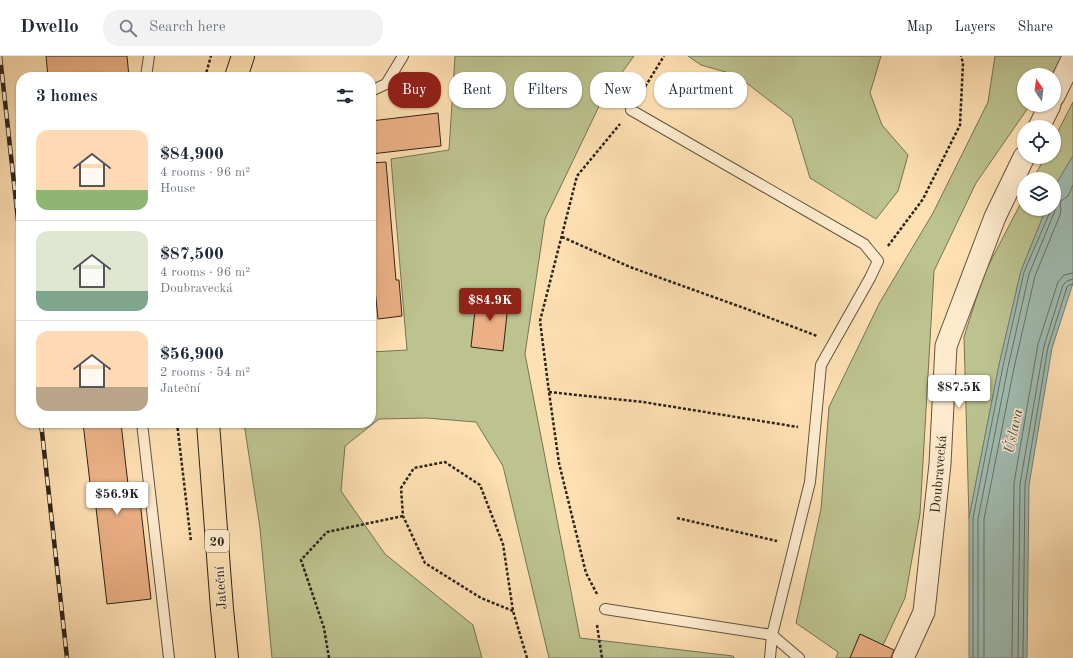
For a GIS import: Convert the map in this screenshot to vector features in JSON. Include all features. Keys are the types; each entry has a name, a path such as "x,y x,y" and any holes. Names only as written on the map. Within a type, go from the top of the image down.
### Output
{"main road":[{"path":"237,72 242,56"},
{"name":"Jateční","path":"208,428 227,658"}],"street":[{"path":"1061,82 1073,57"},
{"name":"Doubravecká","path":"903,658 924,612 940,464 946,346 995,217 1021,164"}],"lane":[{"path":"147,72 149,56"},
{"path":"376,89 386,84 403,56"},
{"path":"631,110 864,244 878,261 821,365 810,482 772,635 770,658"},
{"path":"143,428 169,658"},
{"path":"605,609 772,635 798,658"}],"path":[{"path":"207,72 211,56"},
{"path":"602,658 597,624 605,609 586,573 559,463 540,321 578,176 631,110 664,56"},
{"path":"878,261 923,199 960,125 963,63 961,56"},
{"path":"562,237 630,267 744,308 833,343"},
{"path":"549,392 643,402 815,430"},
{"path":"512,611 481,598 425,563 403,516 401,488 414,468 445,462 480,485 503,544 512,611 527,658"},
{"path":"329,658 324,628 301,560 328,532 403,516"},
{"path":"678,518 795,545"}],"green space":[{"path":"455,56 634,56 622,72 590,72 590,108 598,108 545,219 525,354 580,638 733,656 734,658 549,658 503,466 476,422 426,418 379,419 376,421 376,352 407,350 391,159 449,150 452,108 506,108 506,72 454,72"},
{"path":"688,56 881,56 870,93 882,125 908,155 898,191 876,219 810,178 792,118 747,83 747,72 726,72 701,65"},
{"path":"995,56 1064,56 1056,68 1017,68 1017,112 1025,112 1020,120 1017,120 1017,124 976,183 934,271 920,514 905,598 877,658 836,658 838,652 796,623 821,509 829,407 880,302 933,213 988,102"},
{"path":"1073,102 1073,156 1061,176 1061,172 1037,172 1041,164 1061,164 1061,125"},
{"path":"1017,210 1017,216 1043,216 1021,271 999,365 969,518 964,337 984,274"},
{"path":"245,428 368,428 345,446 341,491 385,554 473,625 482,658 272,658 260,528"}],"water":[{"name":"Úslava","path":"1073,156 1073,283 1052,348 1029,485 1027,658 969,658 969,518 999,365 1021,271 1043,216 1061,216 1061,176"}],"building":[{"path":"46,56 127,56 129,72 48,72"},
{"path":"438,113 441,146 376,153 376,120"},
{"path":"386,162 396,280 399,280 402,316 378,319 376,299 376,163"},
{"path":"477,292 509,296 503,351 471,347"},
{"path":"84,428 122,428 130,502 140,501 151,599 107,604 95,499 92,500"},
{"path":"860,634 894,650 891,658 850,658"}],"railway":[{"path":"0,56 16,202"},
{"path":"42,428 67,658"}]}
